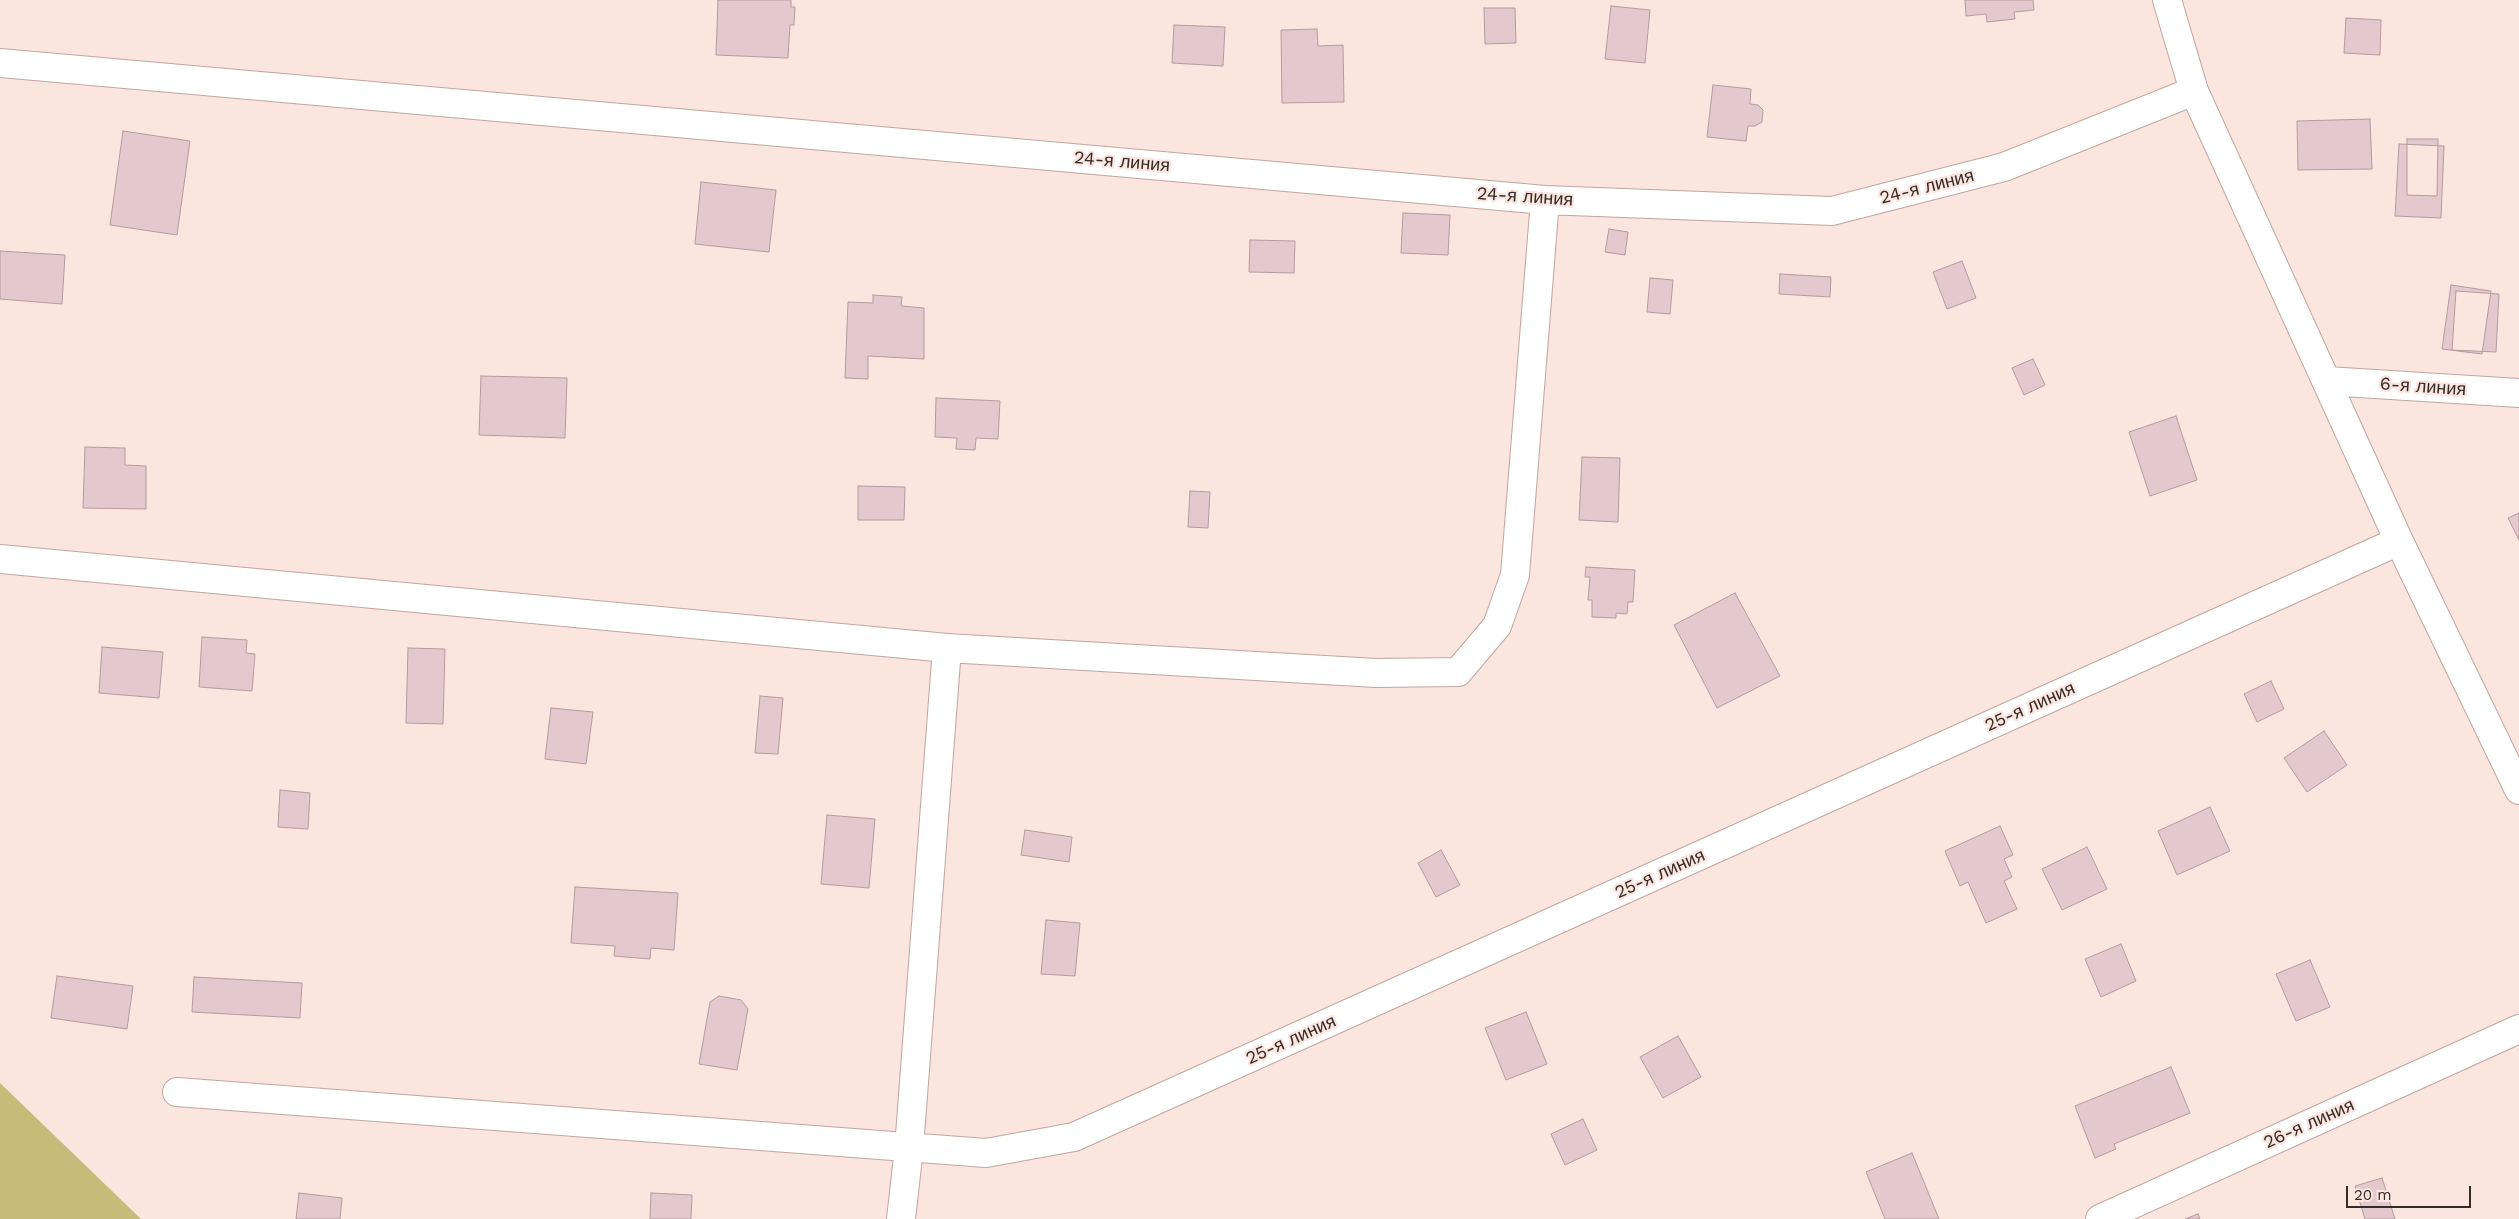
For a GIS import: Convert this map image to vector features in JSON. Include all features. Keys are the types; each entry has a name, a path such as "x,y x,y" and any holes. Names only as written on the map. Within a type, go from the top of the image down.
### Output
{"street":[{"path":"2168,0 2194,91 2399,541 2519,790"},
{"name":"24-я линия","path":"0,63 1544,200 1832,211 2004,167 2194,91"},
{"path":"0,559 947,648 1376,673 1458,672 1497,626 1515,575 1544,200"},
{"name":"6-я линия","path":"2327,381 2519,393"},
{"name":"25-я линия","path":"177,1092 986,1153 1074,1137 2399,541"},
{"path":"901,1219 909,1148 947,648"},
{"name":"26-я линия","path":"2100,1219 2519,1029"}],"shaded area":[{"path":"0,1083 141,1219 0,1219"}],"building":[{"path":"718,0 791,0 791,7 795,7 794,25 790,25 788,58 716,55"},
{"path":"1965,0 2033,0 2034,10 2014,12 2015,19 1987,22 1986,14 1966,16"},
{"path":"1611,6 1650,10 1645,63 1605,59"},
{"path":"1484,8 1515,8 1516,43 1485,44"},
{"path":"2346,18 2381,20 2380,55 2344,53"},
{"path":"1174,25 1225,27 1223,66 1172,63"},
{"path":"1317,29 1318,46 1343,45 1344,102 1282,103 1281,30"},
{"path":"1713,85 1751,89 1750,104 1758,105 1763,110 1762,122 1755,126 1748,126 1746,141 1707,137"},
{"path":"2370,119 2372,169 2298,170 2297,121"},
{"path":"123,131 190,141 177,235 110,225"},
{"path":"2407,139 2438,139 2437,196 2407,195"},
{"path":"2399,144 2444,146 2441,218 2395,216"},
{"path":"701,182 776,190 769,252 695,244"},
{"path":"1403,213 1450,215 1448,255 1401,253"},
{"path":"1609,229 1628,232 1625,255 1605,252"},
{"path":"1250,240 1295,241 1294,273 1249,272"},
{"path":"0,251 65,255 62,304 0,299"},
{"path":"1962,261 1976,298 1947,309 1933,272"},
{"path":"1780,274 1831,277 1830,297 1779,294"},
{"path":"1650,278 1673,280 1670,314 1647,312"},
{"path":"2451,285 2491,291 2482,354 2442,349"},
{"path":"2456,291 2499,294 2496,352 2452,350"},
{"path":"873,295 902,297 901,306 924,308 924,359 868,356 868,379 845,378 848,302 873,303"},
{"path":"2033,359 2045,385 2024,395 2012,368"},
{"path":"481,376 567,378 565,438 479,435"},
{"path":"936,398 1000,401 998,439 976,438 975,450 956,449 957,438 935,437"},
{"path":"2176,416 2197,480 2150,496 2129,432"},
{"path":"85,447 125,448 125,465 146,466 146,509 83,508"},
{"path":"1582,457 1620,458 1618,522 1579,520"},
{"path":"858,486 905,487 904,520 858,520"},
{"path":"1190,491 1210,492 1208,528 1188,527"},
{"path":"2519,513 2519,540 2508,518"},
{"path":"1586,567 1635,570 1633,602 1628,602 1627,614 1616,613 1616,618 1592,617 1592,600 1588,600 1590,577 1585,577"},
{"path":"1735,593 1780,676 1717,708 1674,625"},
{"path":"202,637 247,640 246,653 255,654 252,691 199,687"},
{"path":"102,647 163,652 159,698 99,693"},
{"path":"408,648 445,649 443,724 406,723"},
{"path":"2271,681 2284,709 2257,722 2244,694"},
{"path":"760,696 783,698 778,754 755,753"},
{"path":"551,708 593,712 586,764 545,759"},
{"path":"2324,731 2347,765 2307,792 2284,758"},
{"path":"280,790 310,793 308,829 278,827"},
{"path":"2210,807 2230,851 2177,875 2158,831"},
{"path":"827,815 875,819 869,888 821,884"},
{"path":"2000,826 2013,855 2004,859 2012,877 2004,881 2017,909 1986,923 1968,882 1960,886 1945,851"},
{"path":"1025,830 1072,837 1069,862 1021,855"},
{"path":"2087,847 2107,889 2062,910 2042,869"},
{"path":"1441,850 1460,885 1436,897 1418,863"},
{"path":"575,887 678,893 674,950 651,948 650,959 614,956 615,946 571,943"},
{"path":"1046,920 1080,923 1075,976 1041,974"},
{"path":"2121,944 2136,981 2101,997 2085,959"},
{"path":"2310,960 2330,1007 2296,1021 2276,974"},
{"path":"57,976 133,986 127,1029 51,1018"},
{"path":"194,977 302,983 300,1018 192,1012"},
{"path":"719,996 741,1000 748,1009 737,1070 699,1064 710,1002"},
{"path":"1526,1012 1547,1064 1506,1080 1485,1028"},
{"path":"1678,1036 1701,1077 1663,1098 1640,1057"},
{"path":"2171,1067 2190,1113 2114,1144 2116,1149 2095,1158 2075,1106"},
{"path":"1583,1119 1597,1150 1565,1165 1551,1134"},
{"path":"1912,1153 1939,1219 1885,1219 1866,1172"},
{"path":"2382,1178 2395,1219 2365,1219 2355,1186"},
{"path":"299,1193 342,1198 340,1219 296,1219"},
{"path":"651,1193 692,1195 691,1219 650,1219"},
{"path":"2198,1214 2200,1219 2185,1219"}]}
